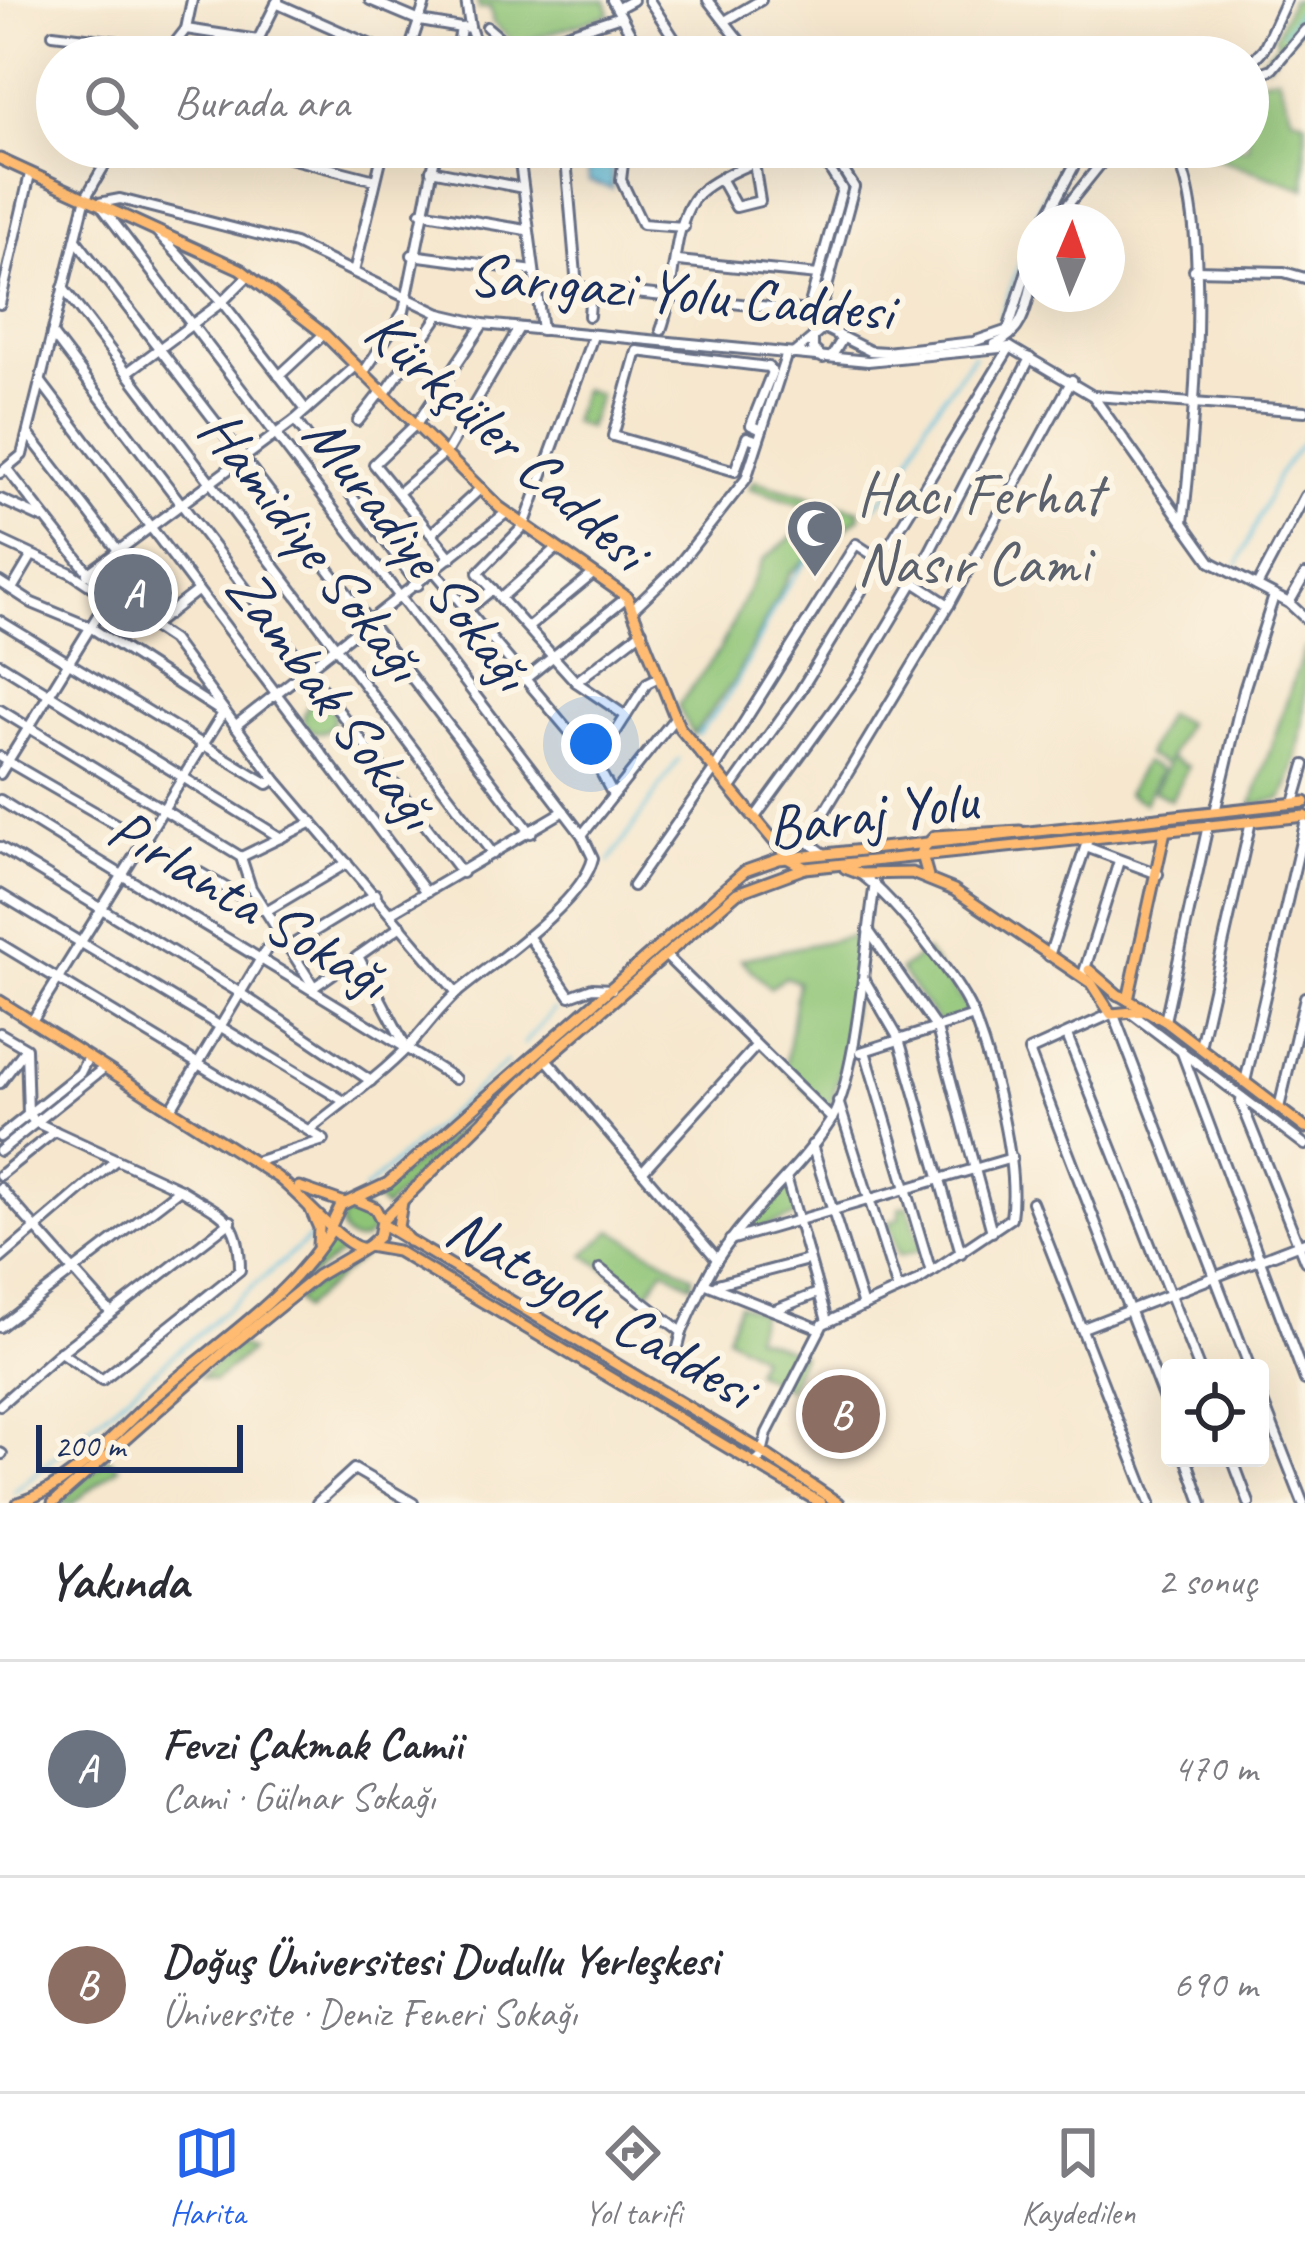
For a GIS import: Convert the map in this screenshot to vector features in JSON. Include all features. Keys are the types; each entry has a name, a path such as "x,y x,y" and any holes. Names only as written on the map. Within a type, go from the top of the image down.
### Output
{"main road":[{"name":"Kürkçüler Caddesi","path":"0,159 248,276 324,334 506,513 627,597 674,719 789,859"},
{"name":"Baraj Yolu","path":"382,1223 407,1192 611,989 663,952 730,881 760,865 1300,803"},
{"path":"1118,1007 1166,832 1153,819"},
{"name":"Baraj Yolu","path":"350,1202 388,1184 737,893 805,868 1087,845 1251,820 1305,820"},
{"path":"775,840 816,855"},
{"path":"924,844 920,858 931,880"},
{"path":"892,870 906,859 900,848"},
{"path":"789,859 805,868"},
{"path":"840,866 861,874 892,870 954,890 1118,1007 1145,1011 1165,1022 1305,1127"},
{"path":"1089,970 1118,1007"},
{"path":"0,1001 278,1177 344,1243 365,1247"},
{"path":"53,1503 232,1345 380,1236 382,1223 368,1203 350,1202 278,1177"},
{"path":"278,1177 316,1216 315,1256"},
{"path":"407,1192 398,1227 418,1250"},
{"path":"18,1503 61,1482 267,1305 315,1256 332,1227 335,1211 350,1202"},
{"name":"Natoyolu Caddesi","path":"382,1223 418,1250 751,1444 838,1503"},
{"name":"Natoyolu Caddesi","path":"365,1247 397,1251 821,1503"}],"street":[{"path":"180,36 192,0"},
{"path":"370,0 420,21 466,28"},
{"path":"415,36 426,0"},
{"path":"463,36 466,0"},
{"path":"556,36 633,0"},
{"path":"649,0 672,36"},
{"path":"709,0 735,36"},
{"path":"725,21 739,4 761,0"},
{"path":"1269,37 1286,0"},
{"path":"260,36 277,1 353,36"},
{"path":"617,8 632,36"},
{"path":"487,27 497,36"},
{"path":"466,28 470,36"},
{"path":"186,29 232,36"},
{"path":"1269,70 1305,30"},
{"path":"53,34 66,36"},
{"path":"103,168 86,197 28,434 19,460 3,471 109,596"},
{"path":"328,168 375,180"},
{"path":"354,272 378,168"},
{"path":"521,168 542,330"},
{"path":"567,168 577,286 808,310 842,189 829,168"},
{"path":"622,168 621,180 642,224 684,226"},
{"path":"661,330 673,299 684,226 694,196 745,168"},
{"path":"721,181 736,207 760,201 755,168"},
{"path":"824,306 839,333 838,353 825,358 813,349 813,339 854,187 842,168"},
{"path":"1054,204 1073,168"},
{"path":"1067,204 1094,168"},
{"path":"1183,168 1193,270 1197,405 1183,522"},
{"path":"87,574 360,369 404,311 431,170 524,188"},
{"path":"0,304 30,174"},
{"name":"Sarıgazi Yolu Caddesi","path":"99,203 120,199 295,244 440,314 483,324 825,358 904,359 1011,342"},
{"name":"Muradiye Sokağı","path":"99,203 189,327 582,835"},
{"path":"421,212 526,230"},
{"path":"156,231 222,302 307,410"},
{"path":"76,240 531,833"},
{"path":"412,255 535,271"},
{"path":"678,261 818,275"},
{"path":"1193,270 1274,271 1305,278"},
{"path":"128,373 222,302 248,276"},
{"name":"Hamidiye Sokağı","path":"63,288 340,646 493,854"},
{"path":"589,316 591,289"},
{"path":"995,337 1014,322 1017,311"},
{"path":"731,788 799,693 883,559 1011,342 1021,312"},
{"path":"358,421 440,314"},
{"path":"451,559 374,464 418,422 483,324"},
{"path":"398,493 447,451 519,328"},
{"path":"633,609 676,568 746,479 786,356 824,328 870,351 995,337 1011,342 1093,396 1211,562 1289,603 1305,618"},
{"path":"52,334 462,873"},
{"path":"279,376 324,334"},
{"path":"593,336 524,526 478,570 576,682 626,716"},
{"path":"637,351 768,367 772,372 751,425 735,471 614,436 637,351"},
{"path":"756,816 857,677 916,580 1030,358"},
{"path":"830,854 812,844 814,829 949,605 1072,380"},
{"name":"Zambak Sokağı","path":"41,382 426,892"},
{"path":"1093,396 1305,411"},
{"path":"295,420 418,585"},
{"path":"751,425 762,430"},
{"path":"28,434 167,615"},
{"path":"747,437 758,441"},
{"path":"431,534 481,488"},
{"path":"1257,586 1305,496"},
{"path":"0,499 43,518"},
{"path":"235,725 506,513"},
{"path":"0,540 109,596 185,656 275,779 457,993"},
{"path":"633,886 714,770 856,544 949,605"},
{"path":"502,597 556,549"},
{"path":"11,589 31,557"},
{"path":"434,572 596,763 614,795"},
{"path":"530,626 593,574"},
{"path":"1289,603 1305,574"},
{"path":"0,582 90,627 223,713"},
{"path":"465,612 493,589"},
{"path":"152,626 197,591"},
{"path":"0,774 4,760 50,695 109,596"},
{"path":"1214,813 1244,690 1274,596"},
{"path":"524,680 627,597"},
{"path":"0,620 268,784 275,779"},
{"path":"576,682 643,631"},
{"path":"0,664 281,838"},
{"path":"596,763 647,683 658,677"},
{"path":"0,710 241,857 266,911 314,987 401,926"},
{"path":"32,1021 223,713"},
{"path":"310,1129 407,1048 457,993 531,940 538,923 578,887 592,865 582,835 674,719"},
{"path":"4,760 266,911"},
{"path":"1300,803 1305,765"},
{"name":"Pırlanta Sokağı","path":"0,800 123,878 314,987 455,1079"},
{"path":"392,912 564,811"},
{"path":"1200,1047 1251,820"},
{"path":"1246,1082 1305,820"},
{"path":"241,857 313,822"},
{"path":"1165,1022 1208,825"},
{"path":"1049,957 1087,845 1157,874"},
{"path":"0,847 237,991 371,1081"},
{"path":"1074,972 1089,970 1119,861"},
{"path":"266,911 347,863"},
{"path":"747,1463 763,1453 767,1433 824,1325 931,1272 1011,1218 1012,1158 974,1016 890,896 861,874"},
{"path":"673,1367 682,1332 710,1284 716,1258 832,1119 849,1054 875,884"},
{"path":"0,894 344,1101"},
{"path":"290,946 377,894"},
{"path":"867,929 937,1029 992,1232"},
{"path":"171,1109 221,1027 237,991 278,930"},
{"path":"531,940 570,996 592,988 611,989"},
{"path":"0,944 60,976 324,1140 255,1162"},
{"path":"663,952 832,1119"},
{"path":"358,956 407,1048"},
{"path":"863,977 899,1039 961,1253"},
{"path":"1279,1108 1305,997"},
{"path":"1118,1007 1029,1051 1161,1391"},
{"path":"1118,1007 1305,1145"},
{"path":"1118,1007 1246,1359"},
{"path":"849,1054 974,1016"},
{"path":"0,1033 26,1048"},
{"path":"1067,1035 1195,1359"},
{"path":"642,1172 756,1046"},
{"path":"26,1048 32,1118"},
{"path":"0,1083 26,1048"},
{"path":"1181,1050 1305,1380"},
{"path":"865,1051 931,1272"},
{"path":"542,1056 716,1258"},
{"path":"0,1151 80,1072 88,1058"},
{"path":"0,1137 104,1068"},
{"path":"837,1099 898,1290"},
{"path":"1240,1100 1302,1243 1305,1261"},
{"path":"32,1118 180,1189 231,1221 240,1234 240,1270 102,1380 60,1352"},
{"path":"0,1175 55,1131"},
{"path":"811,1144 863,1306"},
{"path":"729,1240 1012,1158"},
{"path":"0,1258 116,1160"},
{"path":"786,1178 824,1325"},
{"path":"0,1187 111,1313"},
{"path":"0,1327 180,1189"},
{"path":"1032,1202 1150,1503"},
{"path":"0,1405 60,1352 231,1221"},
{"path":"1083,1328 1302,1243"},
{"path":"710,1284 808,1261"},
{"path":"600,1269 682,1332"},
{"path":"710,1284 824,1325"},
{"path":"773,1310 818,1293"},
{"path":"1269,1417 1303,1503"},
{"path":"747,1463 751,1444 767,1433"},
{"path":"1189,1467 1202,1503"},
{"path":"1236,1467 1250,1503"},
{"path":"316,1503 354,1469 413,1503"}],"green space":[{"path":"477,0 606,0 610,14 541,36 507,36 493,23 490,7 479,9"},
{"path":"1291,0 1305,0 1305,22 1269,63 1269,51 1278,43 1275,36"},
{"path":"1278,76 1292,116 1305,120 1305,189 1245,168 1269,168 1269,78"},
{"path":"583,389 599,395 588,428 572,422"},
{"path":"754,481 859,510 860,517 790,573 734,681 693,735 678,706 719,651 764,559 818,516 809,507 749,488"},
{"path":"1305,646 1302,725 1290,781 1282,799 1252,804"},
{"path":"319,702 330,706 334,717 330,728 319,732 308,728 304,717 308,706"},
{"path":"1166,714 1186,723 1167,763 1171,758 1188,767 1171,800 1154,791 1167,765 1146,755"},
{"path":"1144,762 1161,770 1144,803 1127,794"},
{"path":"1192,823 931,856 931,849"},
{"path":"863,934 845,1052 829,1112 785,1069 798,982 785,977 770,988 741,959"},
{"path":"926,951 971,1014 939,1023 900,970"},
{"path":"478,1113 385,1208 372,1197"},
{"path":"788,1181 798,1215 737,1236"},
{"path":"908,1205 922,1250 898,1256 889,1222 900,1218 900,1207"},
{"path":"357,1209 368,1214 373,1225 368,1236 357,1241 346,1236 341,1225 346,1214"},
{"path":"612,1230 692,1276 692,1285 663,1269 647,1295 584,1255"},
{"path":"332,1238 346,1250 293,1289 291,1287"},
{"path":"370,1249 303,1309 296,1299"},
{"path":"739,1304 761,1313 754,1336 802,1354 788,1389 754,1371 760,1356 727,1336"},
{"path":"238,1345 250,1351 214,1381 200,1377"},
{"path":"108,1458 119,1467 73,1503 60,1503"}],"water":[{"path":"588,168 612,168 612,189 589,181"}],"waterway":[{"path":"1283,33 1305,0"},
{"path":"1000,319 1044,195 1059,168"},
{"path":"869,511 898,485 927,420 974,355"},
{"path":"1238,565 1278,475 1305,439"},
{"path":"698,734 734,687 785,590 825,545"},
{"path":"609,862 679,759"},
{"path":"563,909 593,881"},
{"path":"524,1044 554,1010"},
{"path":"364,1190 507,1062"},
{"path":"14,1492 313,1235"}],"place":[{"name":"Hacı Ferhat Nasır Cami","path":"815,579"},
{"name":"Fevzi Çakmak Camii","path":"133,593"},
{"name":"Doğuş Üniversitesi Dudullu Yerleşkesi","path":"841,1414"}]}
